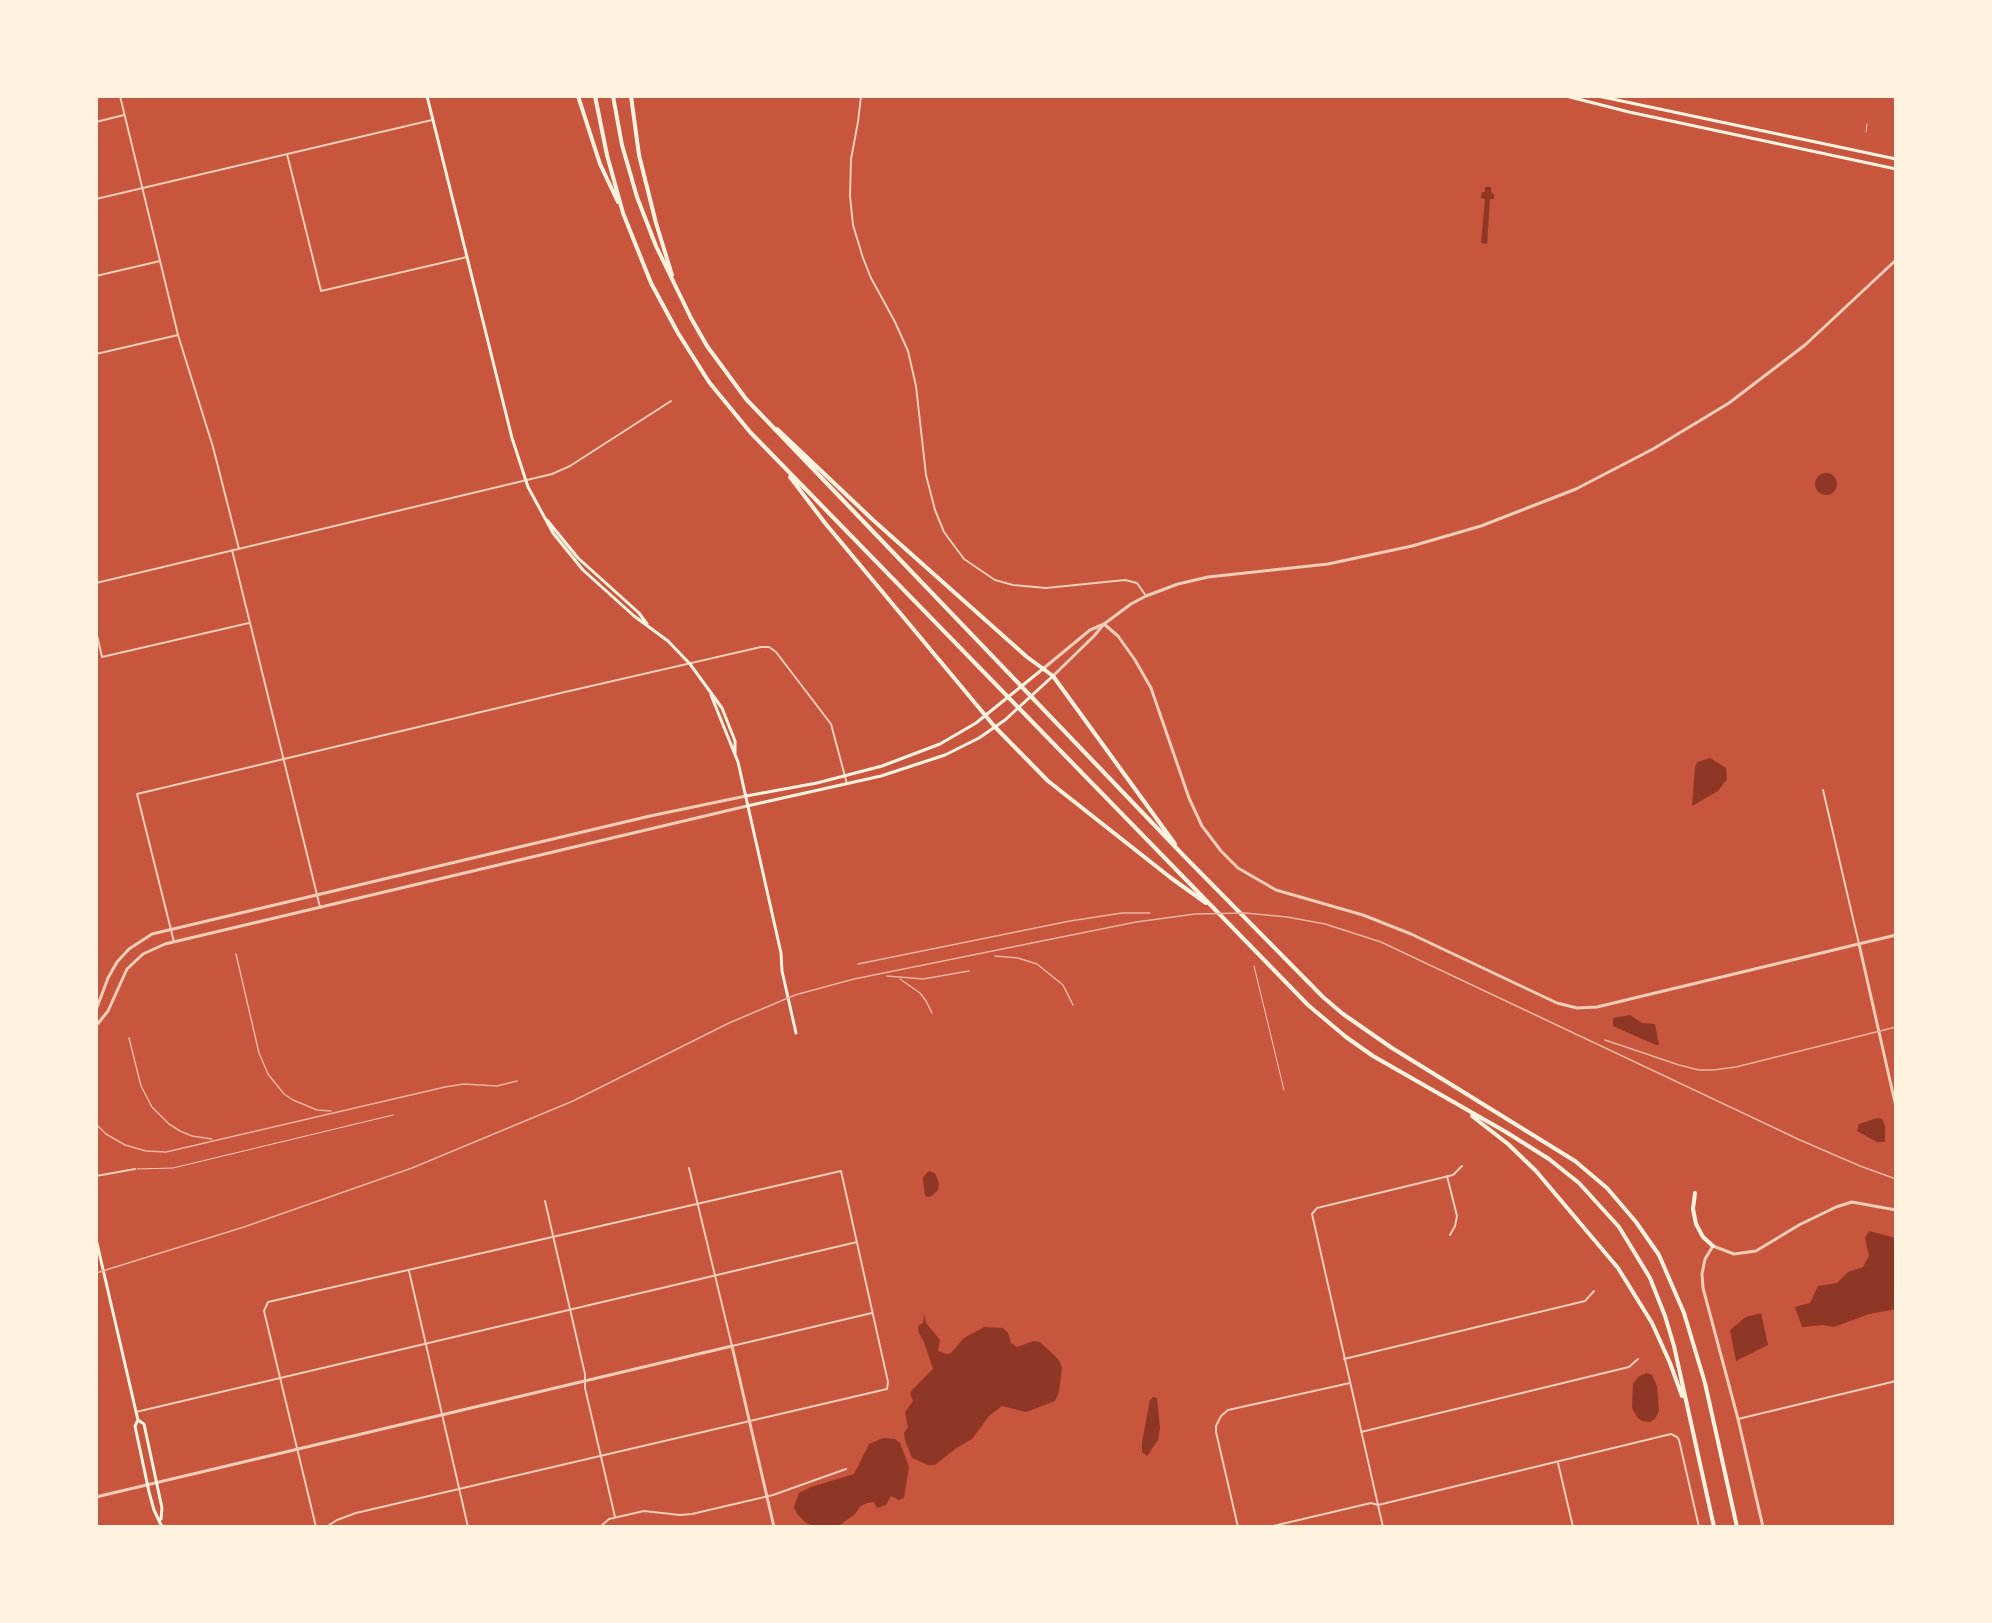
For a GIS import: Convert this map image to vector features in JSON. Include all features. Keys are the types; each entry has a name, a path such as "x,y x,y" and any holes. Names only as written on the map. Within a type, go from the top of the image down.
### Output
{"highway":[{"path":"578,96 600,164 623,213 651,283 692,357 728,408 999,689 1320,1016 1373,1056 1506,1132 1557,1165 1594,1198 1619,1227 1650,1278 1665,1316 1674,1346 1714,1527"},
{"path":"595,96 607,156 623,213"},
{"path":"613,96 622,145 637,197 656,246 707,346 746,399 1184,856 1287,961 1343,1014 1404,1056 1555,1147 1590,1173 1629,1214 1659,1255 1684,1313 1702,1373 1737,1527"},
{"path":"631,96 639,155 647,189 677,290"},
{"path":"746,399 873,520 1028,657 1053,676 1184,856"},
{"path":"779,462 825,523 994,727 1048,781 1171,878 1215,909"},
{"path":"1459,1106 1522,1157 1617,1268 1642,1304 1670,1363 1689,1420"},
{"path":"1695,1193 1693,1209 1696,1224 1703,1237 1713,1246"}],"main road":[{"path":"427,96 512,438 525,480 560,543 583,570 634,616 673,645 711,694 735,754 746,796 782,953 782,971 795,1030"},
{"path":"1566,96 1629,112 1896,169"},
{"path":"1598,96 1896,159"},
{"path":"746,796 845,776 920,753 962,732 1044,668"},
{"path":"747,806 894,772 945,755 979,738 1014,713 1053,676"},
{"path":"96,1239 138,1420 135,1426 148,1485 154,1510 161,1521"},
{"path":"138,1420 144,1424 162,1508 162,1527"}],"street":[{"path":"120,96 177,335 213,447 239,549"},
{"path":"861,96 851,159 850,196 854,225 862,258 879,295 898,328 910,358 916,386 926,475 935,510 945,532 964,559 996,580 1013,585 1046,588 1125,580 1137,583 1146,596"},
{"path":"96,122 124,115"},
{"path":"96,199 433,120"},
{"path":"287,154 321,291 467,257"},
{"path":"1044,668 1090,630 1104,624 1146,596 1178,584 1208,577 1328,564 1412,546 1481,526 1576,489 1653,449 1729,404 1805,345 1896,260"},
{"path":"96,276 160,261"},
{"path":"96,354 177,335"},
{"path":"96,583 562,470 671,401"},
{"path":"232,550 320,908"},
{"path":"96,631 102,657 250,623"},
{"path":"1053,676 1104,624"},
{"path":"1104,624 1118,636 1136,660 1151,688 1189,798 1202,826 1221,851 1238,868 1276,890 1388,924 1557,1003 1577,1008 1597,1007 1896,935"},
{"path":"174,942 137,794 760,647 772,649 831,724 847,784"},
{"path":"1823,790 1896,1107"},
{"path":"96,1010 108,978 123,955 147,937 171,929 650,816 746,796"},
{"path":"96,1026 108,1011 123,975 132,963 152,948 747,806"},
{"path":"1383,1527 1312,1218 1315,1210 1447,1176 1456,1173 1462,1166"},
{"path":"689,1168 774,1527"},
{"path":"96,1176 135,1169"},
{"path":"315,1527 264,1311 266,1304 270,1301 841,1171 888,1387 885,1390 356,1513 326,1527"},
{"path":"1447,1176 1457,1216 1450,1235"},
{"path":"545,1201 615,1517"},
{"path":"1763,1527 1702,1281 1703,1266 1713,1246 1734,1254 1756,1251 1836,1206 1852,1202 1876,1204 1896,1210"},
{"path":"136,1412 857,1242"},
{"path":"409,1271 468,1527"},
{"path":"1344,1359 1585,1301 1594,1291"},
{"path":"96,1497 873,1313"},
{"path":"1361,1432 1629,1367 1638,1359"},
{"path":"1738,1419 1896,1381"},
{"path":"1238,1527 1216,1432 1221,1416 1228,1410 1350,1383"},
{"path":"1269,1527 1371,1503 1378,1505 1675,1435 1679,1440 1699,1527"},
{"path":"1558,1462 1573,1527"},
{"path":"600,1527 606,1520 644,1511 692,1514 773,1495 846,1469"}],"lane":[{"path":"1866,132 1867,124"},
{"path":"1254,966 1284,1090"},
{"path":"135,1169 173,1168 393,1115"}],"shaded area":[{"path":"1485,187 1491,187 1491,193 1494,194 1494,199 1490,199 1487,244 1481,243 1485,199 1481,198"},
{"path":"1826,473 1834,476 1837,484 1834,492 1826,495 1818,492 1815,484 1818,476"},
{"path":"1710,758 1726,768 1727,779 1718,791 1692,806 1695,767 1697,762"},
{"path":"1630,1015 1642,1023 1655,1024 1659,1045 1613,1026 1613,1018"},
{"path":"1877,1118 1882,1119 1885,1126 1885,1142 1877,1142 1857,1131 1859,1124"},
{"path":"929,1171 935,1173 939,1184 938,1190 929,1197 925,1196 923,1177"},
{"path":"1869,1231 1896,1238 1896,1309 1869,1314 1834,1327 1823,1325 1802,1327 1795,1307 1810,1303 1818,1286 1837,1283 1848,1272 1863,1267 1869,1256 1865,1238"},
{"path":"1761,1313 1768,1345 1736,1361 1730,1330 1746,1317"},
{"path":"924,1314 926,1323 940,1340 938,1351 947,1354 951,1353 964,1338 984,1327 1003,1328 1008,1333 1011,1343 1017,1347 1034,1341 1040,1342 1059,1360 1062,1367 1059,1392 1055,1401 1026,1412 1002,1406 989,1416 972,1439 935,1465 928,1465 912,1458 905,1440 904,1433 908,1427 905,1412 913,1401 910,1393 933,1369 918,1328 923,1323"},
{"path":"1646,1373 1652,1375 1657,1386 1659,1411 1655,1419 1650,1422 1642,1421 1632,1408 1633,1384 1638,1377"},
{"path":"1153,1397 1157,1398 1160,1428 1158,1440 1147,1456 1142,1452 1142,1442 1150,1400"},
{"path":"883,1438 895,1439 900,1443 909,1467 904,1498 899,1500 891,1496 886,1505 877,1508 874,1502 867,1503 837,1527 815,1527 805,1522 797,1514 794,1507 799,1493 854,1474 869,1444"}],"railway":[{"path":"858,964 1070,921 1122,913 1150,913"},
{"path":"96,1273 244,1227 412,1168 573,1101 729,1023 795,995 854,979 1136,922 1195,914 1245,913 1287,917 1325,924 1381,942 1800,1140 1896,1179"},
{"path":"236,954 259,1053 268,1074 284,1094 293,1100 317,1110 331,1111"},
{"path":"995,956 1018,958 1037,964 1063,985 1073,1005"},
{"path":"887,976 923,979 969,971"},
{"path":"900,979 920,993 932,1013"},
{"path":"1605,1040 1679,1065 1699,1070 1713,1070 1736,1067 1896,1027"},
{"path":"129,1038 141,1086 152,1107 169,1124 180,1131 192,1136 212,1139"},
{"path":"96,1124 106,1134 125,1145 146,1151 166,1152 445,1087 464,1084 497,1086 517,1081"}]}
